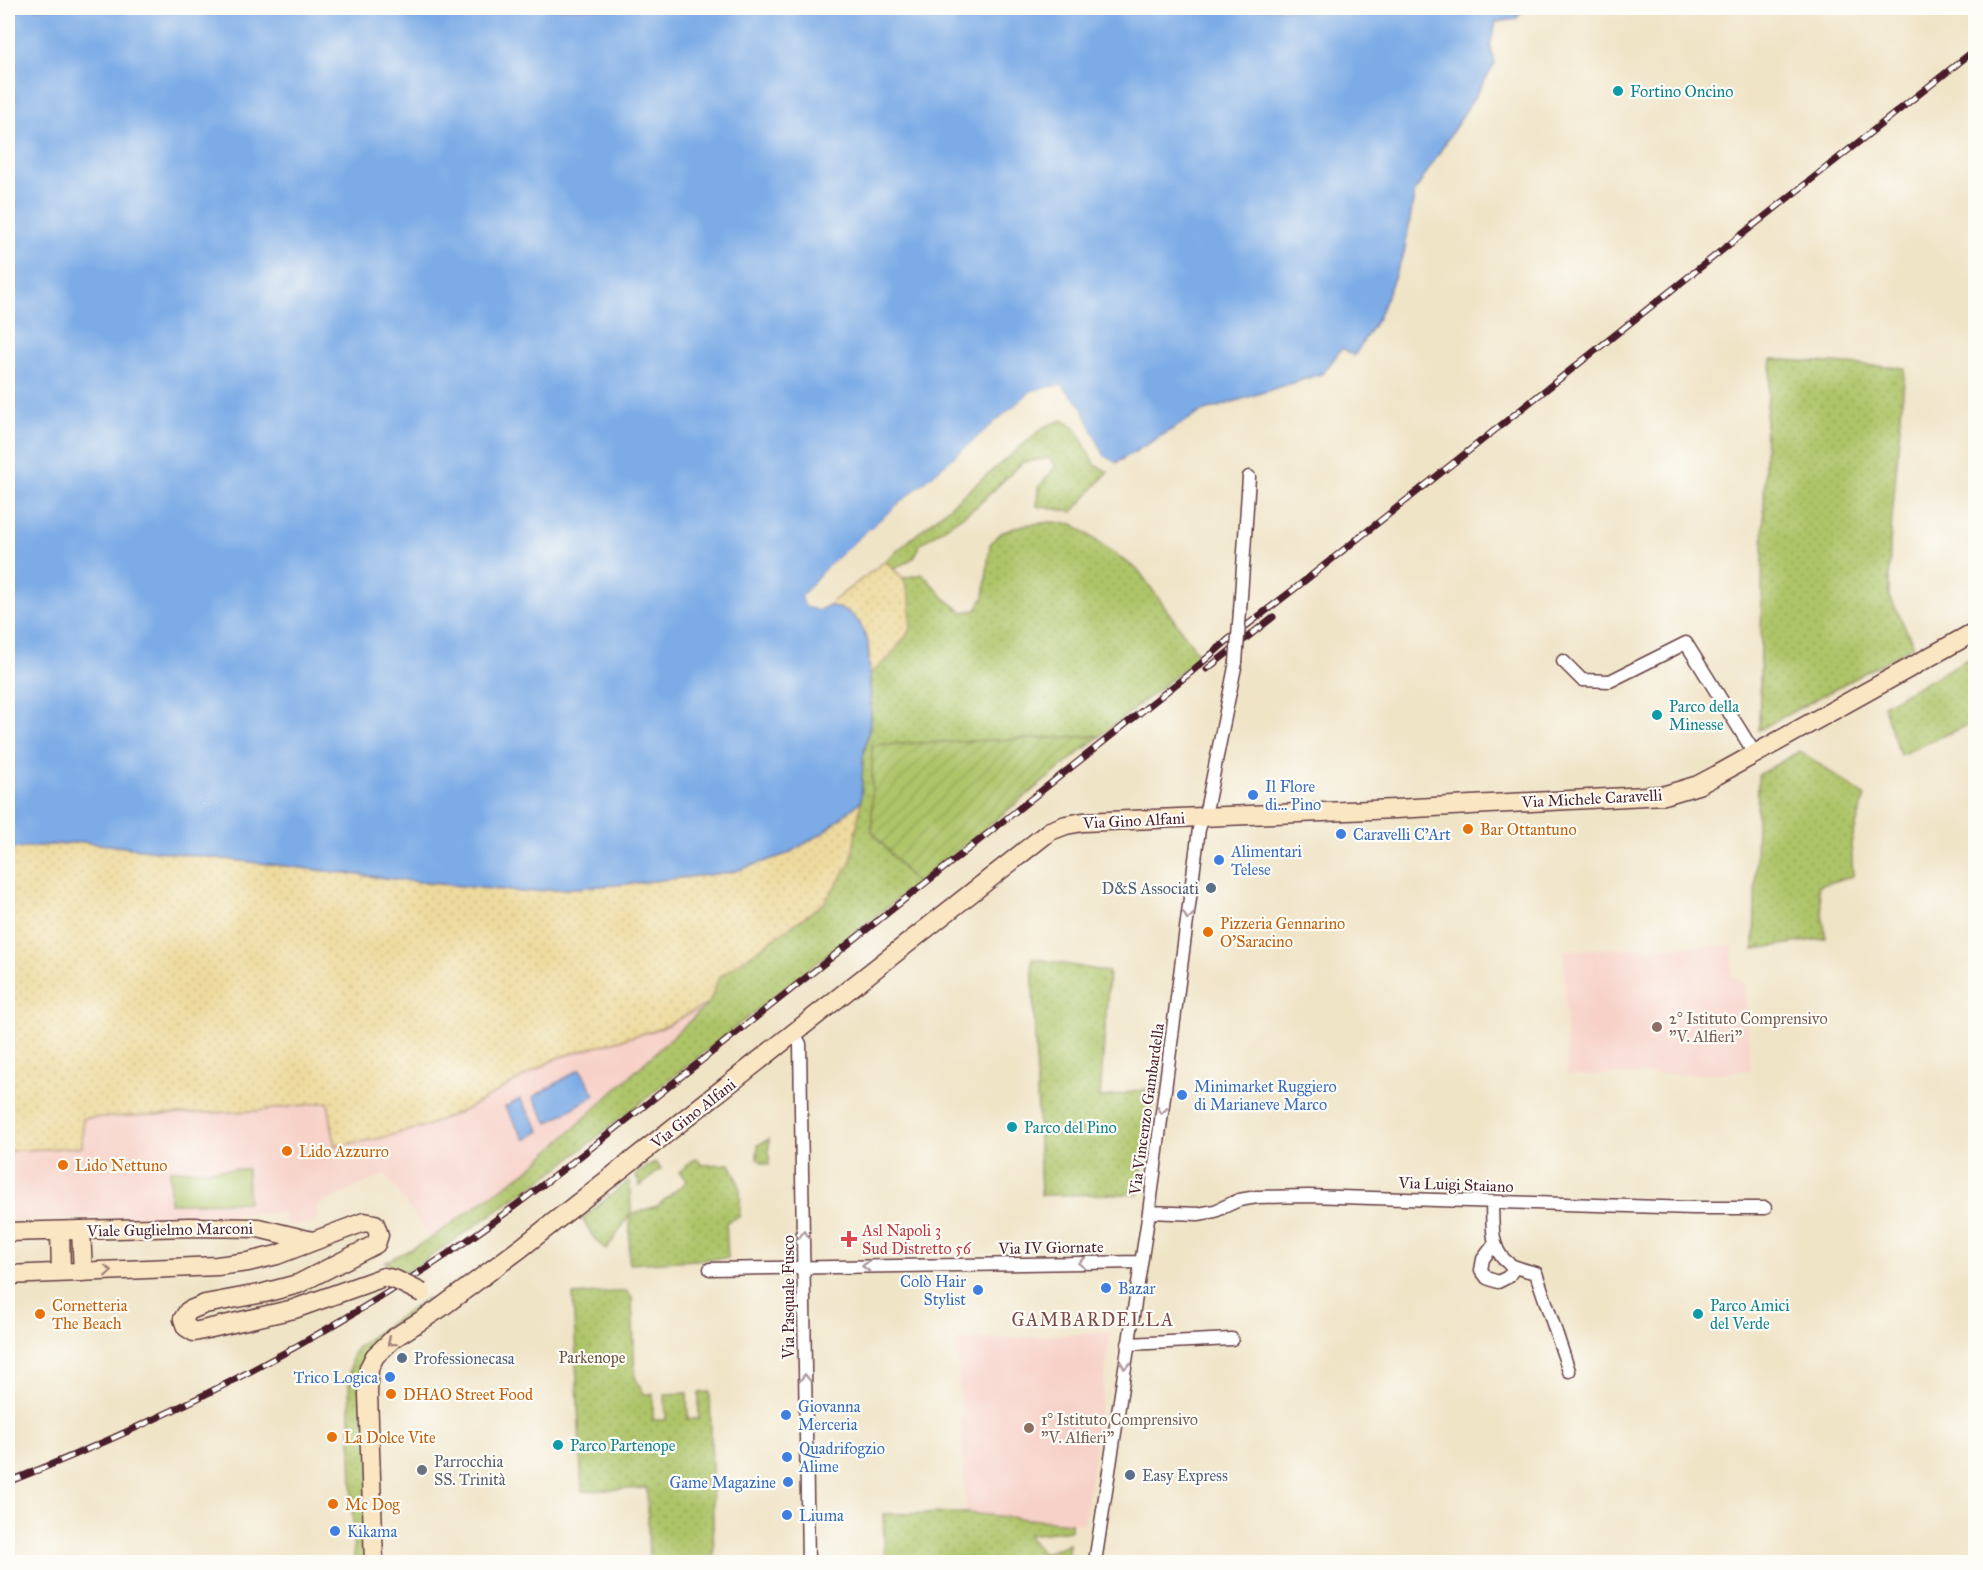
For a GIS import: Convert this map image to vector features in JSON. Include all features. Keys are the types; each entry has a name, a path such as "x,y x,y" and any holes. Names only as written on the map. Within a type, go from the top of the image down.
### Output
{"street":[{"name":"Via Vincenzo Gambardella","path":"1095,1563 1149,1212 1199,829 1207,806 1236,662 1249,477"},
{"name":"Via Michele Caravelli","path":"1203,817 1665,795 1698,785 1976,630"},
{"path":"1563,661 1582,680 1610,681 1686,643 1755,754"},
{"name":"Via Gino Alfani","path":"374,1563 369,1368 375,1356 393,1338 439,1309 521,1248 1050,831 1083,822 1203,817"},
{"name":"Via Pasquale Fusco","path":"794,1033 800,1044 808,1563"},
{"name":"Via Luigi Staiano","path":"1149,1212 1206,1213 1239,1200 1257,1197 1308,1196 1693,1208 1765,1208"},
{"path":"1492,1202 1493,1239 1498,1251 1515,1267 1536,1273 1569,1371"},
{"path":"312,1241 364,1222 375,1224 379,1235 376,1244 298,1284 205,1304 188,1311 183,1319 186,1327 194,1332 275,1314 384,1277 396,1280 422,1293 439,1309"},
{"name":"Viale Guglielmo Marconi","path":"8,1232 258,1228 312,1241"},
{"path":"81,1230 83,1272"},
{"path":"60,1231 62,1272"},
{"name":"Viale Guglielmo Marconi","path":"8,1275 217,1266 277,1255 312,1241"},
{"path":"1495,1243 1483,1259 1480,1270 1486,1278 1498,1282 1508,1278 1515,1267"},
{"name":"Via IV Giornate","path":"710,1269 1141,1262"},
{"path":"1128,1344 1232,1339"}],"shaded area":[{"name":"2° Istituto Comprensivo \"V. Alfieri\"","path":"1733,945 1731,974 1744,984 1751,1070 1709,1074 1567,1075 1564,950"},
{"path":"709,1003 532,1167 430,1238 385,1174 317,1206 316,1223 288,1225 283,1213 8,1221 8,1151 42,1149 83,1131 83,1118 256,1111 329,1102 377,1139 426,1126 467,1109 557,1058 662,1028"},
{"name":"1° Istituto Comprensivo \"V. Alfieri\"","path":"1111,1332 1084,1524 966,1513 957,1341"}],"green space":[{"path":"1772,359 1905,368 1890,542 1889,595 1914,646 1759,730 1766,415"},
{"path":"1062,420 1075,427 1095,465 1108,472 1073,512 1037,506 1038,488 1056,466 1049,458 1023,462 976,507 919,545 915,557 894,569 885,561 1044,427"},
{"path":"1052,522 1073,524 1139,571 1200,656 1100,736 872,745 872,831 916,884 557,1169 405,1274 385,1262 425,1242 532,1167 709,1003 719,977 824,903 861,801 863,757 871,722 870,674 890,657 910,598 903,578 923,574 944,598 963,612 976,610 984,597 990,544 1001,533 1023,525"},
{"path":"1975,655 1975,722 1900,755 1883,705"},
{"path":"1100,736 916,884 872,831 872,745"},
{"path":"1800,751 1865,796 1851,843 1853,876 1818,886 1826,938 1754,949 1758,775"},
{"path":"1032,958 1109,972 1100,1098 1154,1088 1138,1194 1041,1195"},
{"path":"769,1139 769,1165 757,1158 758,1145"},
{"path":"696,1158 702,1165 730,1164 738,1183 739,1217 726,1222 728,1258 629,1264 630,1215 606,1250 593,1237 582,1218 630,1180 631,1214 657,1206 687,1181 679,1172"},
{"path":"655,1162 661,1169 640,1186 635,1174"},
{"path":"247,1169 248,1202 170,1203 170,1170"},
{"name":"Parkenope","path":"626,1291 632,1298 635,1377 644,1394 653,1394 653,1420 666,1420 665,1394 687,1393 688,1419 699,1419 699,1393 710,1392 714,1562 649,1562 647,1488 582,1491 573,1295"},
{"path":"427,1298 439,1309 375,1356 374,1562 354,1562 349,1380 352,1356 357,1347"},
{"path":"966,1513 1071,1523 1071,1530 1027,1535 1043,1554 1069,1544 1067,1562 885,1562 883,1514"}],"sand":[{"path":"885,561 903,578 910,598 911,629 890,657 870,674 868,642 847,611 828,605"},
{"path":"861,801 851,862 824,903 719,977 709,1003 662,1028 557,1058 467,1109 426,1126 377,1139 335,1146 328,1102 256,1111 83,1118 82,1147 8,1151 8,849 83,842 410,881 524,892 627,884 732,872 787,854 823,833"}],"water":[{"path":"8,8 1524,8 1516,19 1496,22 1490,45 1495,64 1415,191 1404,253 1378,318 1354,356 1342,348 1323,373 1199,413 1116,463 1104,456 1080,405 1061,385 1032,391 866,532 825,569 802,596 805,606 818,610 828,605 847,611 859,622 868,642 871,718 863,757 861,801 823,833 787,854 732,872 627,884 524,892 410,881 83,842 8,849"},
{"path":"580,1069 595,1095 548,1123 533,1097"},
{"path":"520,1099 540,1131 525,1140 505,1107"}],"pier":[{"path":"1061,385 1080,405 1104,456 1116,463 1114,466 1101,457 1078,407 1060,389 1033,394 868,534 827,571 806,596 808,604 818,607 827,602 831,603 818,610 805,606 802,596 825,569 866,532 1032,391"}],"railway":[{"path":"8,1482 118,1436 278,1357 381,1297 495,1220 600,1141 1190,673 1229,639 1976,49"},
{"path":"1207,669 1273,617"}],"place":[{"name":"Fortino Oncino","path":"1618,91"},
{"name":"Parco della Minesse","path":"1657,715"},
{"name":"Il Flore di... Pino","path":"1253,795"},
{"name":"Bar Ottantuno","path":"1468,829"},
{"name":"Caravelli C'Art","path":"1341,834"},
{"name":"Alimentari Telese","path":"1219,860"},
{"name":"D&S Associati","path":"1211,888"},
{"name":"Pizzeria Gennarino O'Saracino","path":"1208,932"},
{"name":"2° Istituto Comprensivo \"V. Alfieri\"","path":"1657,1027"},
{"name":"Minimarket Ruggiero di Marianeve Marco","path":"1182,1095"},
{"name":"Parco del Pino","path":"1012,1127"},
{"name":"Lido Azzurro","path":"287,1151"},
{"name":"Lido Nettuno","path":"63,1165"},
{"name":"Asl Napoli 3 Sud Distretto 56","path":"849,1239"},
{"name":"Bazar","path":"1106,1288"},
{"name":"Colò Hair Stylist","path":"978,1290"},
{"name":"Cornetteria The Beach","path":"40,1314"},
{"name":"Parco Amici del Verde","path":"1698,1314"},
{"name":"Professionecasa","path":"402,1358"},
{"name":"Trico Logica","path":"390,1377"},
{"name":"DHAO Street Food","path":"391,1394"},
{"name":"Giovanna Merceria","path":"786,1415"},
{"name":"1° Istituto Comprensivo \"V. Alfieri\"","path":"1029,1428"},
{"name":"La Dolce Vite","path":"332,1437"},
{"name":"Parco Partenope","path":"558,1445"},
{"name":"Quadrifogzio Alime","path":"787,1457"},
{"name":"Parrocchia SS. Trinità","path":"422,1470"},
{"name":"Easy Express","path":"1130,1475"},
{"name":"Game Magazine","path":"788,1482"},
{"name":"Mc Dog","path":"333,1504"},
{"name":"Liuma","path":"787,1515"},
{"name":"Kikama","path":"335,1531"}],"district":[{"name":"GAMBARDELLA","path":"1093,1320"}]}
